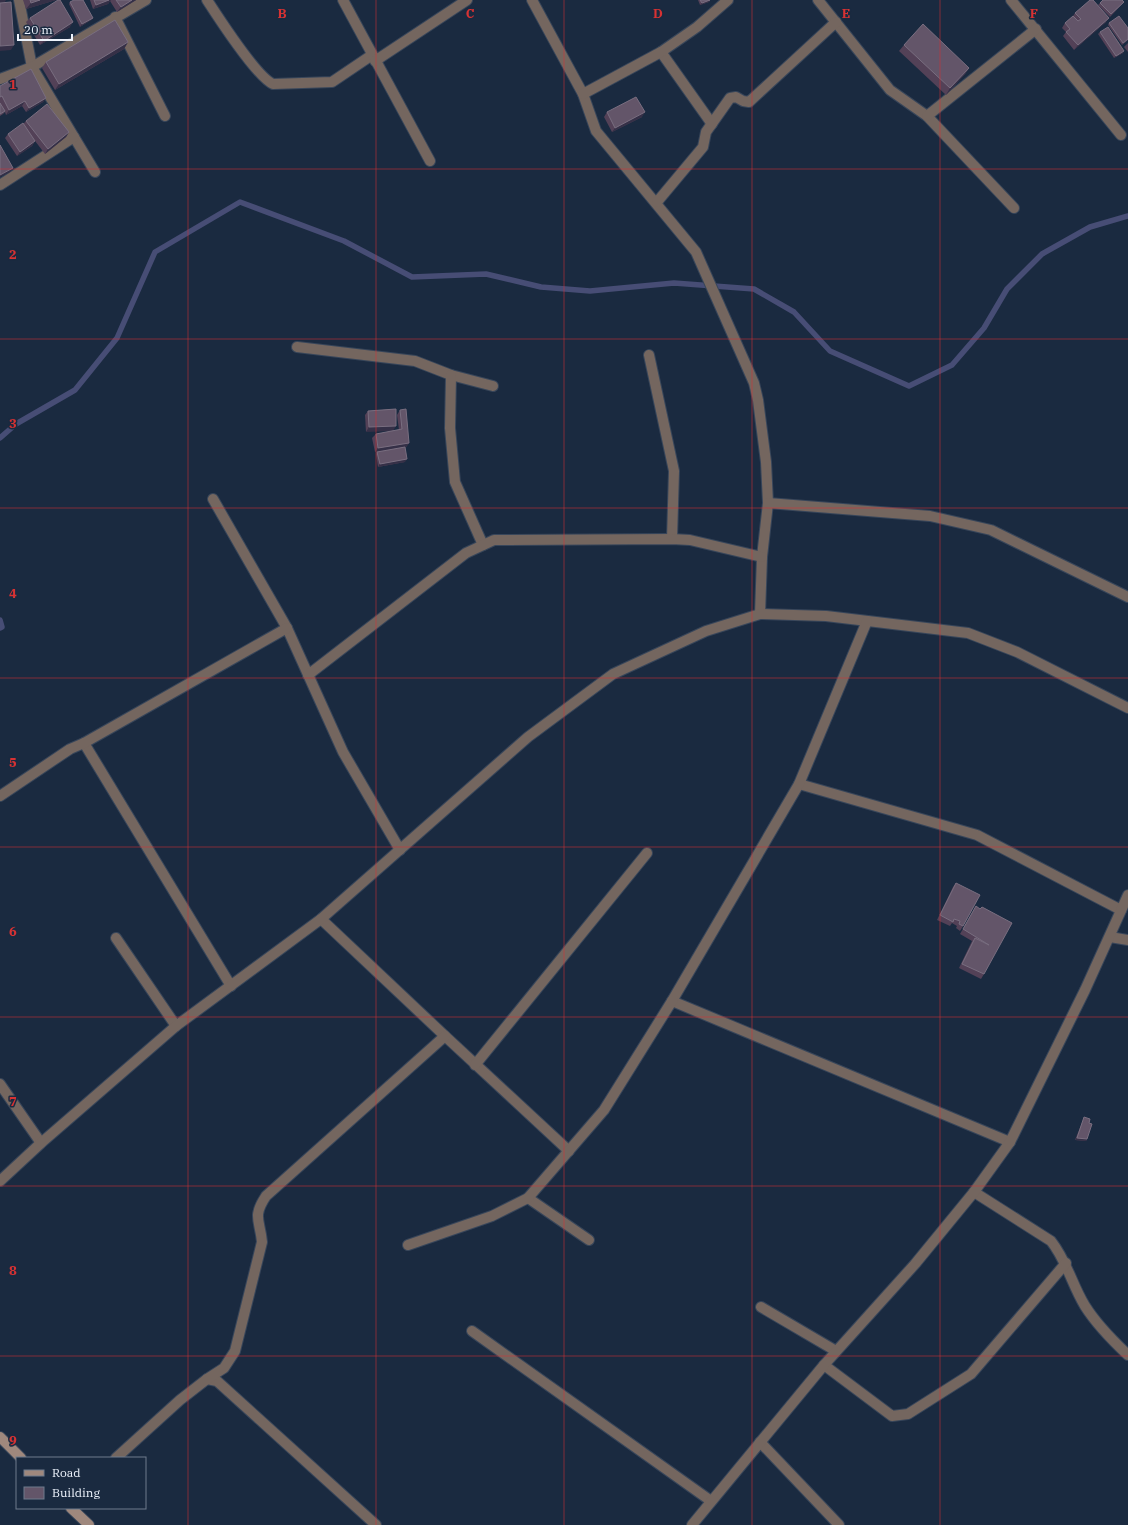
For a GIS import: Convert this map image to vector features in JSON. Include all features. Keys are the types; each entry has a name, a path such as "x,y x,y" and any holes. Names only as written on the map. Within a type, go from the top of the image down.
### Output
{"main road":[{"path":"0,1437 20,1457"},
{"path":"71,1509 89,1525"}],"street":[{"path":"19,0 32,66 95,172"},
{"path":"0,79 32,66 146,0"},
{"path":"207,0 241,49 265,79 273,84 332,82 467,0"},
{"path":"343,0 430,161"},
{"path":"532,0 583,94 596,131 657,202 696,252 754,383 758,400 766,462 768,503 762,557 760,614"},
{"path":"583,94 661,52 697,27 728,0"},
{"path":"818,0 890,90 927,116 1014,208"},
{"path":"1011,0 1121,135"},
{"path":"115,17 165,116"},
{"path":"657,202 703,147 704,135 730,98 736,97 743,101 749,102 836,22"},
{"path":"927,116 1036,29"},
{"path":"661,52 712,124"},
{"path":"0,185 74,138"},
{"path":"298,347 415,361 451,375 493,386"},
{"path":"649,355 674,471 672,539"},
{"path":"451,375 450,428 455,482 483,545"},
{"path":"213,499 287,628 343,752 400,850"},
{"path":"768,503 930,516 991,530 1128,597"},
{"path":"308,675 466,553 494,540 690,540 762,557"},
{"path":"0,1181 41,1143 176,1026 321,919 528,737 613,674 706,631 760,614 826,616 968,633 1017,652 1128,708"},
{"path":"408,1245 492,1216 528,1198 604,1110 672,1000 799,784 867,621"},
{"path":"0,796 70,749 84,743 287,628"},
{"path":"84,743 231,986"},
{"path":"799,784 977,835 1121,910"},
{"path":"475,1065 647,853"},
{"path":"692,1525 824,1365 915,1264 974,1192 1010,1142 1110,937 1128,895"},
{"path":"321,919 475,1065 569,1150"},
{"path":"1110,937 1128,940"},
{"path":"116,938 176,1026"},
{"path":"672,1000 1010,1142"},
{"path":"117,1457 180,1400 224,1368 235,1350 262,1242 261,1230 257,1219 258,1208 266,1196 445,1036"},
{"path":"0,1084 41,1143"},
{"path":"974,1192 1051,1241 1066,1263 1085,1306 1109,1338 1128,1355"},
{"path":"528,1198 589,1240"},
{"path":"824,1365 892,1416 908,1414 971,1374 1066,1263"},
{"path":"761,1307 836,1351"},
{"path":"472,1331 711,1501"},
{"path":"207,1379 217,1381 376,1525"},
{"path":"760,1442 839,1525"}],"building":[{"path":"30,0 40,0 31,3"},
{"path":"60,0 73,22 44,41 30,18"},
{"path":"74,0 83,0 93,18 82,24 70,2"},
{"path":"94,0 109,0 96,5"},
{"path":"116,0 132,0 121,7"},
{"path":"700,0 710,0 702,3"},
{"path":"1090,0 1093,0 1109,18 1078,45 1066,32 1070,29 1065,23 1073,16 1078,21 1081,19 1075,13"},
{"path":"1103,0 1122,0 1124,2 1111,14 1100,3"},
{"path":"11,2 14,45 0,46 0,3"},
{"path":"1119,16 1128,28 1128,39 1123,43 1109,23"},
{"path":"115,20 128,42 59,84 46,62"},
{"path":"923,24 969,68 950,88 904,45"},
{"path":"1108,27 1124,51 1116,56 1100,32"},
{"path":"31,69 46,98 29,108 25,101 9,110 2,96 0,97 0,86"},
{"path":"636,97 645,112 615,128 607,112"},
{"path":"0,103 5,111 0,114"},
{"path":"47,104 69,132 48,149 26,121"},
{"path":"23,123 35,141 20,152 8,134"},
{"path":"0,145 13,168 0,175"},
{"path":"396,409 396,426 369,427 368,411"},
{"path":"406,409 409,443 378,448 376,434 402,429 400,410"},
{"path":"405,447 407,459 380,464 377,452"},
{"path":"956,883 980,895 963,926 959,924 960,921 954,919 953,922 940,915"},
{"path":"976,906 980,909 982,907 1012,923 984,974 962,964 975,938 989,945 963,929"},
{"path":"1084,1117 1090,1119 1089,1123 1092,1124 1087,1139 1077,1138"}],"waterway":[{"path":"0,438 16,424 75,390 117,338 155,252 240,202 344,241 412,277 486,274 541,287 590,291 674,283 754,289 794,312 830,351 909,386 952,365 984,328 1007,289 1042,254 1090,227 1128,216"},
{"path":"0,620 2,627 0,628"}]}
